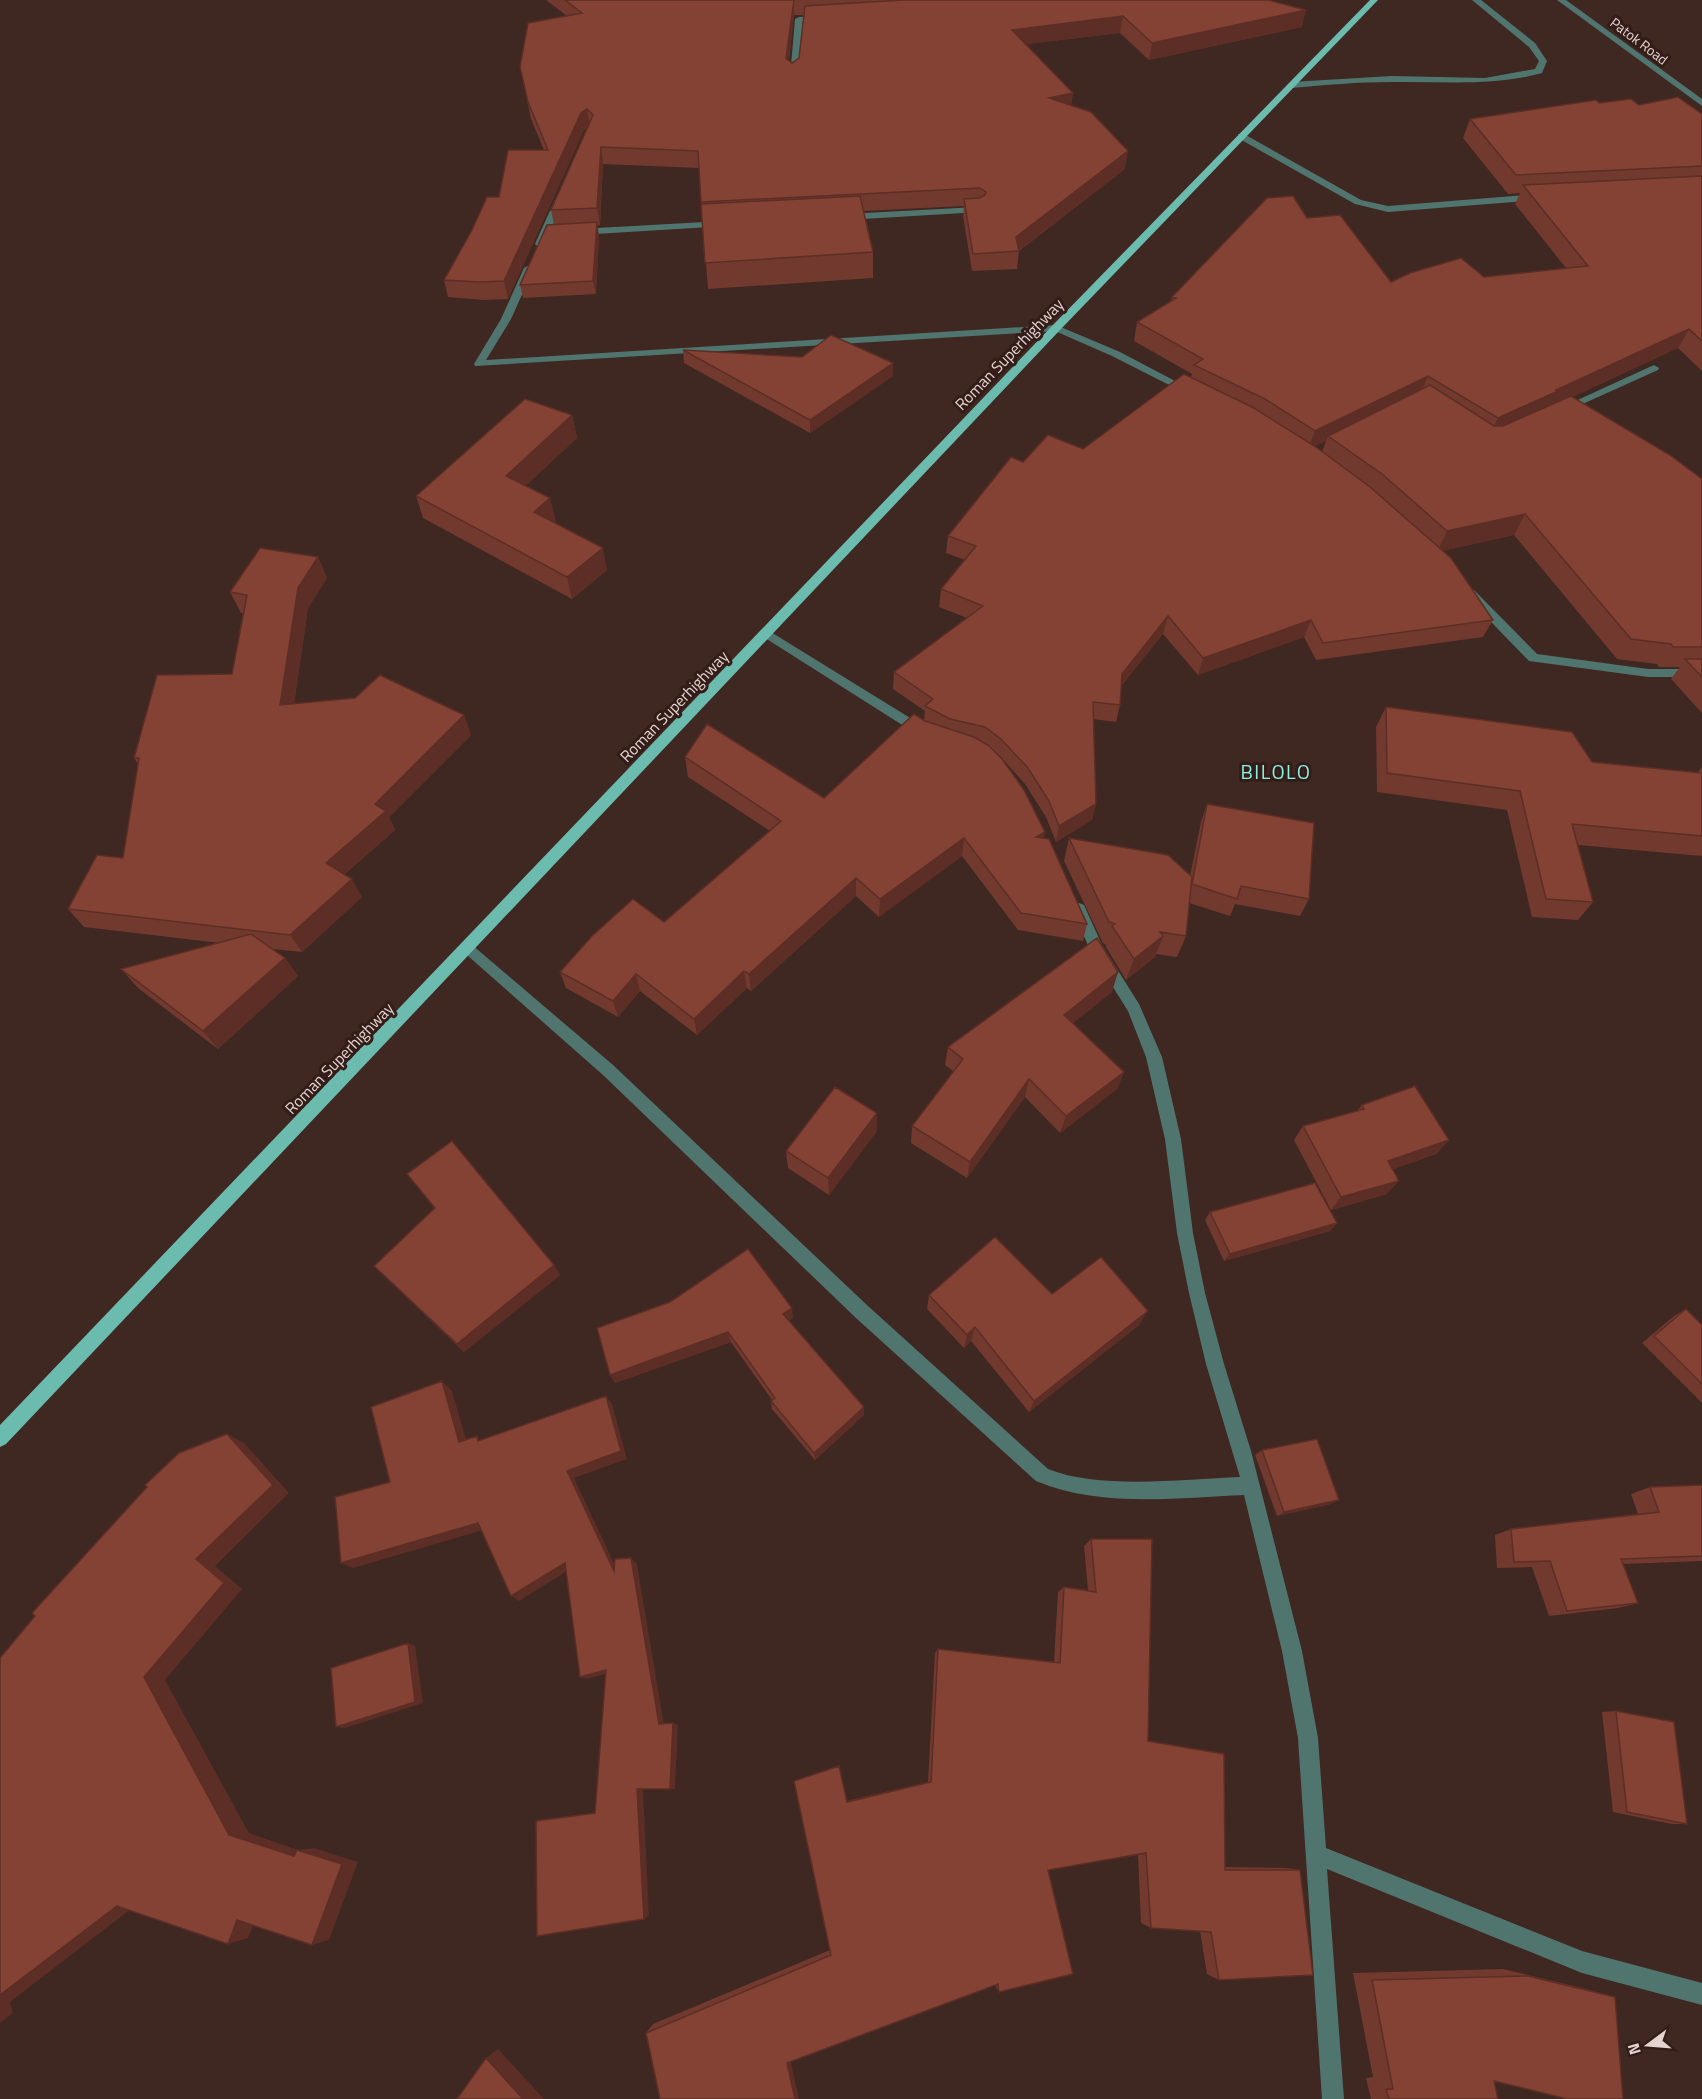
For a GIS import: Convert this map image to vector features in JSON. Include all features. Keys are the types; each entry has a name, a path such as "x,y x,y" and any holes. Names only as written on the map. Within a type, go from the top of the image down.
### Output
{"main road":[{"name":"Roman Superhighway","path":"0,1438 1056,328 1374,0"}],"street":[{"path":"1291,85 1392,79 1494,80 1518,78 1539,71 1544,61 1532,45 1476,0"},
{"name":"Patok Road","path":"1561,0 1702,103"},
{"path":"793,75 799,19 835,17"},
{"path":"1241,136 1358,202 1388,210 1542,196"},
{"path":"567,182 506,319 479,364 1056,328 1116,354 1204,398"},
{"path":"837,218 977,210"},
{"path":"567,232 731,223"},
{"path":"544,233 556,233"},
{"path":"1550,415 1654,369"},
{"path":"1465,587 1533,658 1648,673 1702,673"},
{"path":"766,633 937,739"},
{"path":"1073,896 1096,948 1134,1008 1154,1057 1173,1139 1185,1233 1197,1293 1292,1651 1308,1738 1333,2099"},
{"path":"466,948 608,1070 828,1281 1042,1475 1050,1480 1096,1488 1250,1486"},
{"path":"1317,1855 1582,1962 1702,1994"}],"building":[{"path":"565,0 794,0 786,58 792,63 799,58 805,6 903,0 1268,0 1306,10 1152,43 1123,16 1012,30 1073,93 1049,98 1091,112 1128,151 1016,237 1019,251 973,254 964,199 979,198 985,195 986,192 980,188 701,202 698,151 601,147 597,208 551,210 593,115 587,109 581,113 504,281 444,280 472,230 487,197 499,197 508,150 548,150 528,102 520,67 528,23 582,13"},
{"path":"1678,97 1702,114 1702,166 1516,175 1470,119 1596,100 1599,103 1631,99 1639,105"},
{"path":"1702,176 1702,341 1689,329 1498,418 1428,376 1315,431 1265,399 1194,365 1203,359 1137,322 1176,298 1172,297 1267,198 1293,196 1307,218 1340,215 1391,282 1410,273 1461,258 1484,277 1588,266 1523,185"},
{"path":"860,196 873,252 705,263 701,204"},
{"path":"597,222 593,281 520,285 547,225"},
{"path":"831,335 893,363 810,420 683,350 802,357"},
{"path":"1184,374 1254,408 1316,447 1370,487 1451,558 1493,620 1323,643 1311,620 1203,658 1168,616 1122,674 1120,705 1093,702 1096,804 1059,826 1049,801 1028,768 1001,739 985,727 950,719 925,706 933,699 894,672 983,606 941,589 976,546 948,536 1011,457 1023,462 1048,435 1083,449"},
{"path":"1430,385 1494,426 1503,426 1571,396 1670,455 1702,479 1702,647 1673,647 1671,644 1631,639 1525,514 1447,531 1382,474 1328,436"},
{"path":"525,399 572,415 506,476 550,498 534,512 603,548 567,577 416,496"},
{"path":"260,548 318,557 298,588 280,705 355,698 380,675 464,715 375,804 386,811 326,863 352,879 290,935 68,909 97,855 123,858 139,758 134,758 157,675 232,674 247,595 230,592"},
{"path":"1685,659 1702,659 1702,677"},
{"path":"1386,707 1572,732 1592,762 1702,773 1702,836 1572,824 1593,902 1546,899 1520,791 1387,773"},
{"path":"914,714 925,721 974,737 988,745 1002,759 1024,790 1045,832 1036,837 1049,839 1087,924 1021,913 964,838 880,899 856,878 749,974 744,971 694,1019 636,974 613,1001 560,972 592,936 633,899 664,922 781,821 685,757 707,724 824,798"},
{"path":"1207,804 1314,823 1309,899 1241,886 1237,899 1192,884"},
{"path":"1069,838 1168,855 1192,877 1186,936 1160,932 1163,936 1134,959 1112,926 1115,924 1109,922"},
{"path":"251,934 285,958 203,1031 121,969"},
{"path":"1097,938 1118,972 1064,1015 1124,1072 1066,1116 1029,1079 970,1162 912,1126 963,1059 948,1047"},
{"path":"1415,1086 1449,1140 1388,1161 1399,1181 1341,1197 1303,1126 1364,1109 1362,1105"},
{"path":"835,1087 877,1113 828,1178 786,1151"},
{"path":"452,1141 554,1265 457,1344 374,1266 435,1208 407,1174"},
{"path":"1315,1183 1337,1223 1230,1254 1210,1212"},
{"path":"995,1237 1052,1294 1101,1257 1148,1311 1034,1401 975,1327 967,1335 929,1295"},
{"path":"748,1249 792,1308 783,1314 864,1407 814,1453 771,1401 775,1398 728,1332 610,1375 597,1328 670,1302"},
{"path":"1686,1309 1702,1325 1702,1384 1654,1336"},
{"path":"442,1381 459,1442 477,1436 478,1441 606,1396 621,1451 567,1471 614,1571 615,1559 631,1558 659,1724 673,1723 670,1789 637,1789 644,1919 537,1936 536,1821 595,1813 606,1670 580,1677 565,1563 511,1596 478,1523 341,1563 335,1497 390,1482 371,1407"},
{"path":"227,1434 273,1485 196,1559 224,1583 144,1677 229,1835 294,1856 297,1850 342,1864 312,1945 237,1920 228,1944 117,1906 0,1995 0,1658 35,1616 32,1613 147,1487 145,1485 179,1453"},
{"path":"1317,1439 1339,1500 1284,1512 1262,1450"},
{"path":"1702,1485 1702,1556 1621,1559 1638,1603 1567,1611 1550,1561 1514,1562 1511,1529 1659,1512 1650,1487"},
{"path":"1091,1539 1152,1539 1148,1741 1224,1754 1225,1870 1300,1870 1313,1975 1219,1980 1211,1932 1151,1928 1146,1853 1048,1870 1073,1974 999,1992 998,1984 787,2063 795,2099 660,2099 646,2033 831,1955 794,1781 839,1766 847,1802 931,1782 938,1649 1060,1663 1064,1587 1096,1592"},
{"path":"408,1643 415,1702 336,1727 331,1668"},
{"path":"1616,1711 1674,1722 1687,1824 1627,1812"},
{"path":"1528,1976 1615,1997 1623,2099 1567,2099 1494,2081 1498,2099 1389,2099 1386,2089 1393,2089 1372,1980"},
{"path":"486,2058 523,2099 457,2099"}],"district":[{"name":"BILOLO","path":"1276,772"}]}
